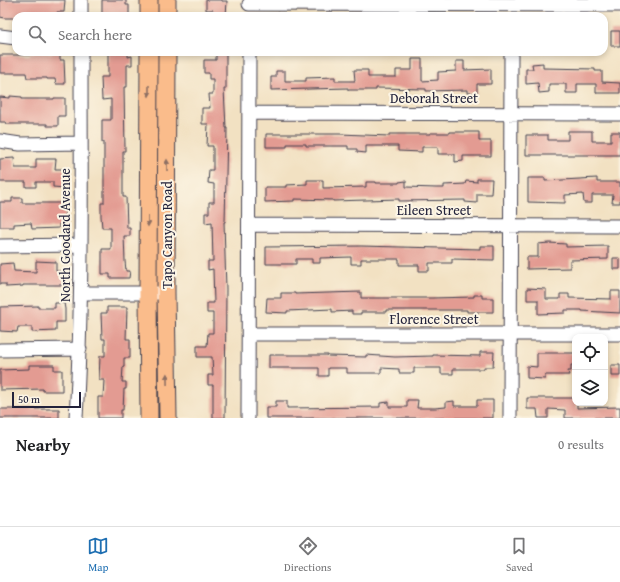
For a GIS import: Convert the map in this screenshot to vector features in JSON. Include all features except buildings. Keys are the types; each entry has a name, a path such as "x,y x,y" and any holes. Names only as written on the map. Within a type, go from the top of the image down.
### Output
{"main road":[{"path":"149,0 149,12"},
{"path":"167,0 167,12"},
{"name":"Tapo Canyon Road","path":"149,56 149,418"},
{"name":"Tapo Canyon Road","path":"167,56 166,293 168,418"}],"street":[{"path":"81,0 81,12"},
{"path":"249,7 511,7 620,5"},
{"path":"0,36 12,38"},
{"name":"North Goodard Avenue","path":"76,418 80,349 81,293 81,56"},
{"path":"248,418 249,56"},
{"path":"510,418 511,56"},
{"name":"Deborah Street","path":"249,114 620,114"},
{"path":"0,141 20,144 81,143"},
{"name":"Eileen Street","path":"249,225 620,226"},
{"path":"0,246 81,246"},
{"path":"81,293 166,293"},
{"name":"Florence Street","path":"248,334 620,334"},
{"path":"0,350 80,349"}]}
